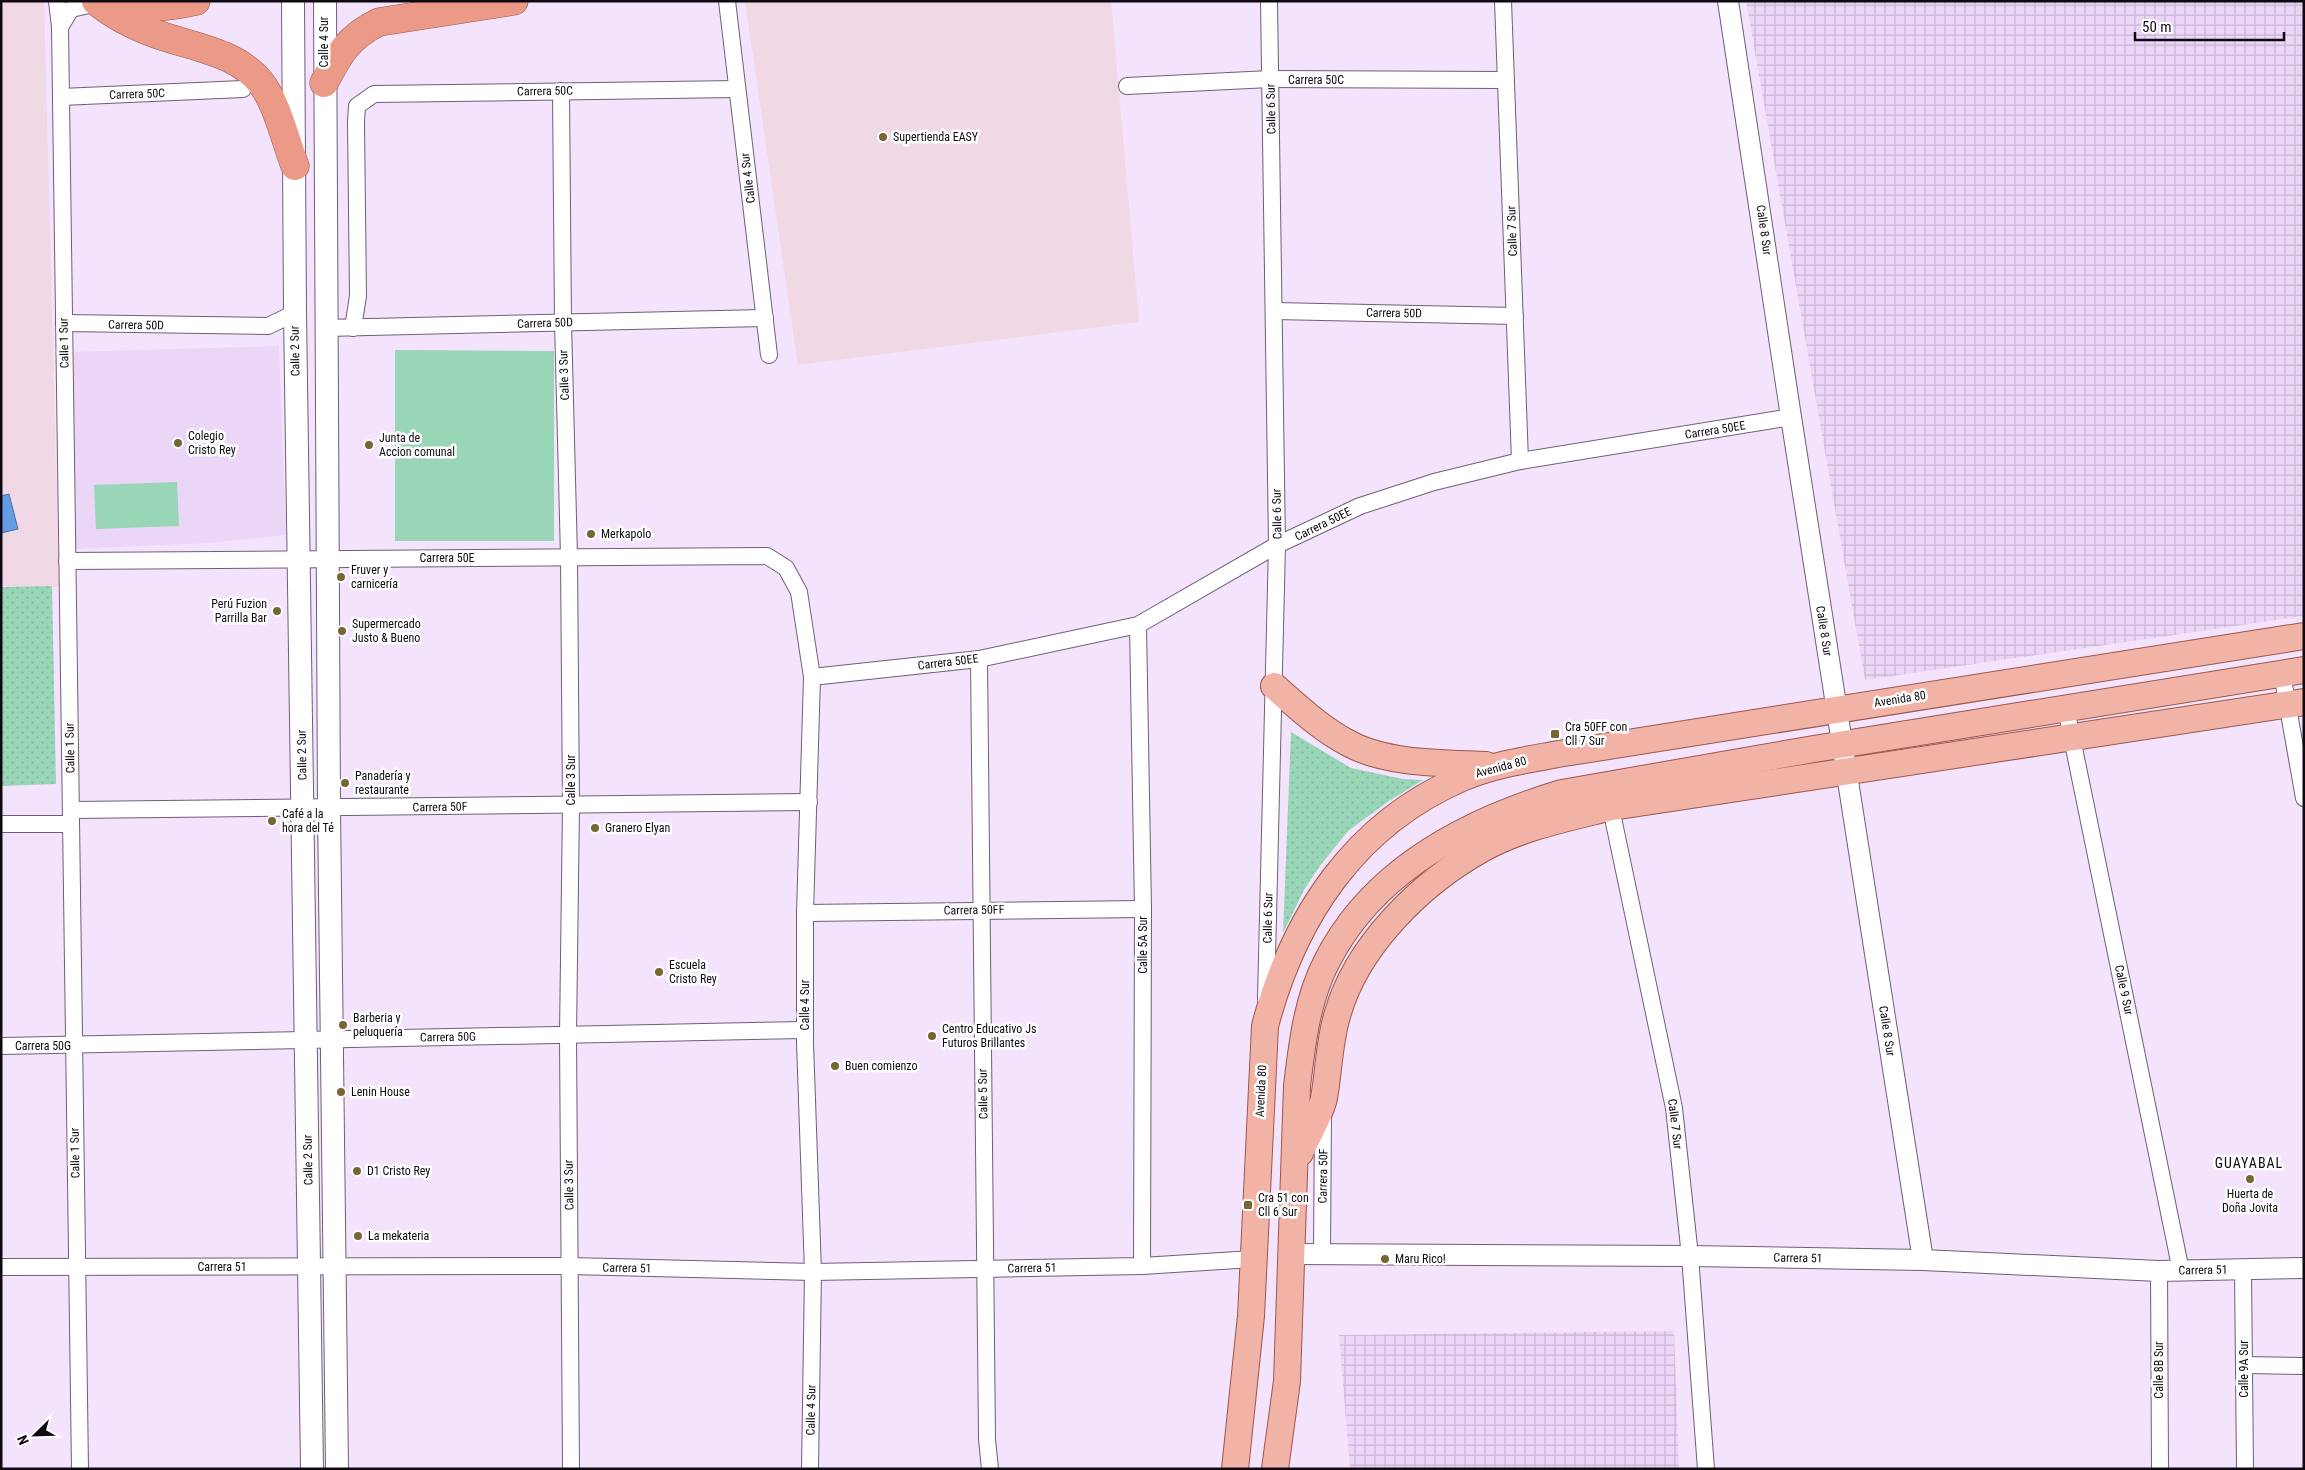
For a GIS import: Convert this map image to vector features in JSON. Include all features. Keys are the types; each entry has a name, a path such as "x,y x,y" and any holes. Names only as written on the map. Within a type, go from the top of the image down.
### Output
{"highway":[{"path":"136,1 155,6 184,4"},
{"path":"326,76 341,50 361,30 379,22 514,1"},
{"path":"97,2 114,15 132,25 218,54 251,72 254,88 295,166"}],"main road":[{"name":"Calle 2 Sur","path":"293,1 294,313 312,1469"},
{"name":"Calle 4 Sur","path":"324,1 326,76"},
{"name":"Calle 2 Sur","path":"326,76 329,808 337,1469"},
{"name":"Avenida 80","path":"1234,1469 1251,1316 1265,1026 1276,986 1295,938 1326,888 1356,852 1388,822 1430,793 1464,777 1501,766 1558,754 2304,636"},
{"path":"1294,1167 1324,1099 1328,1055 1337,1014 1354,974 1381,934 1412,900 1442,874 1483,848 1608,796 1842,745 2293,672"},
{"path":"1274,686 1316,723 1351,745 1385,756 1436,763 1501,766"},
{"path":"1275,1469 1287,1381 1293,1254 1297,1086 1302,1042 1313,997 1327,961 1349,926 1376,893 1416,861 1469,828 1521,805 1562,793 1608,796 1846,772 2295,704"}],"street":[{"name":"Calle 1 Sur","path":"57,1 60,27 80,1469"},
{"name":"Calle 4 Sur","path":"726,1 769,355"},
{"name":"Calle 6 Sur","path":"1265,1026 1277,546 1269,1"},
{"name":"Calle 7 Sur","path":"1503,1 1520,461"},
{"name":"Calle 8 Sur","path":"1728,1 1922,1260"},
{"path":"60,27 72,8 97,2"},
{"name":"Carrera 50C","path":"1127,86 1270,80 1506,80"},
{"name":"Carrera 50C","path":"61,97 254,88"},
{"name":"Carrera 50C","path":"353,328 358,296 356,122 358,106 374,94 737,89"},
{"name":"Calle 3 Sur","path":"561,91 563,322 569,557 572,806 568,1035 571,1469"},
{"name":"Carrera 50D","path":"1274,311 1515,316"},
{"name":"Carrera 50D","path":"64,324 268,326 294,313"},
{"name":"Carrera 50D","path":"326,328 765,318"},
{"path":"268,326 295,343"},
{"name":"Carrera 50EE","path":"812,677 979,659 1138,624 1277,546 1370,502 1442,480 1520,461 1791,417"},
{"name":"Calle 4 Sur","path":"767,556 786,568 799,592 812,677 805,913 805,1030 813,1272 810,1469"},
{"name":"Carrera 50E","path":"67,561 767,556"},
{"name":"Calle 5A Sur","path":"1138,624 1143,909 1142,1266"},
{"name":"Calle 5 Sur","path":"979,659 987,1439 990,1469"},
{"path":"2293,672 2304,798"},
{"name":"Calle 9 Sur","path":"2066,709 2181,1270"},
{"name":"Calle 7 Sur","path":"1608,796 1674,1108 1690,1256 1706,1469"},
{"name":"Carrera 50F","path":"1,824 71,817 303,808 809,802"},
{"name":"Carrera 50FF","path":"805,913 1143,909"},
{"name":"Carrera 50G","path":"1,1046 805,1030"},
{"name":"Carrera 50F","path":"1322,1253 1324,1099"},
{"name":"Carrera 51","path":"1293,1254 1690,1256 1922,1260 2159,1271 2304,1268"},
{"name":"Carrera 51","path":"1,1267 570,1266 813,1272 1142,1266 1253,1259"},
{"name":"Calle 9A Sur","path":"2243,1270 2245,1469"},
{"name":"Calle 8B Sur","path":"2159,1271 2160,1469"},
{"path":"2244,1365 2304,1366"}],"shaded area":[{"path":"1,1 44,1 59,587 1,586"},
{"path":"745,1 1111,1 1139,322 798,365"},
{"path":"1746,1 2304,1 2304,616 1865,680"},
{"name":"Colegio Cristo Rey","path":"279,346 286,535 209,543 75,549 70,352"},
{"path":"1674,1331 1679,1469 1350,1469 1339,1335"}],"green space":[{"path":"395,350 554,351 554,541 395,541"},
{"path":"177,482 179,526 96,529 94,485"},
{"path":"52,586 56,784 1,786 1,587"},
{"path":"1291,732 1351,768 1403,779 1423,780 1389,801 1348,831 1319,867 1304,890 1283,933"}],"water":[{"path":"9,494 18,529 1,533 1,496"}],"place":[{"name":"Supertienda EASY","path":"883,137"},
{"name":"Colegio Cristo Rey","path":"178,443"},
{"name":"Junta de Accion comunal","path":"369,445"},
{"name":"Merkapolo","path":"591,534"},
{"name":"Fruver y carnicería","path":"341,577"},
{"name":"Perú Fuzion Parrilla Bar","path":"277,611"},
{"name":"Supermercado Justo & Bueno","path":"342,631"},
{"name":"Cra 50FF con Cll 7 Sur","path":"1555,734"},
{"name":"Panadería y restaurante","path":"345,783"},
{"name":"Café a la hora del Té","path":"272,821"},
{"name":"Granero Elyan","path":"595,828"},
{"name":"Escuela Cristo Rey","path":"659,972"},
{"name":"Barberia y peluquería","path":"343,1025"},
{"name":"Centro Educativo Js Futuros Brillantes","path":"932,1036"},
{"name":"Buen comienzo","path":"835,1066"},
{"name":"Lenin House","path":"341,1092"},
{"name":"D1 Cristo Rey","path":"357,1171"},
{"name":"Huerta de Doña Jovita","path":"2250,1179"},
{"name":"Cra 51 con Cll 6 Sur","path":"1248,1205"},
{"name":"La mekateria","path":"358,1236"},
{"name":"Maru Rico!","path":"1385,1259"}],"district":[{"name":"GUAYABAL","path":"2249,1163"}]}
